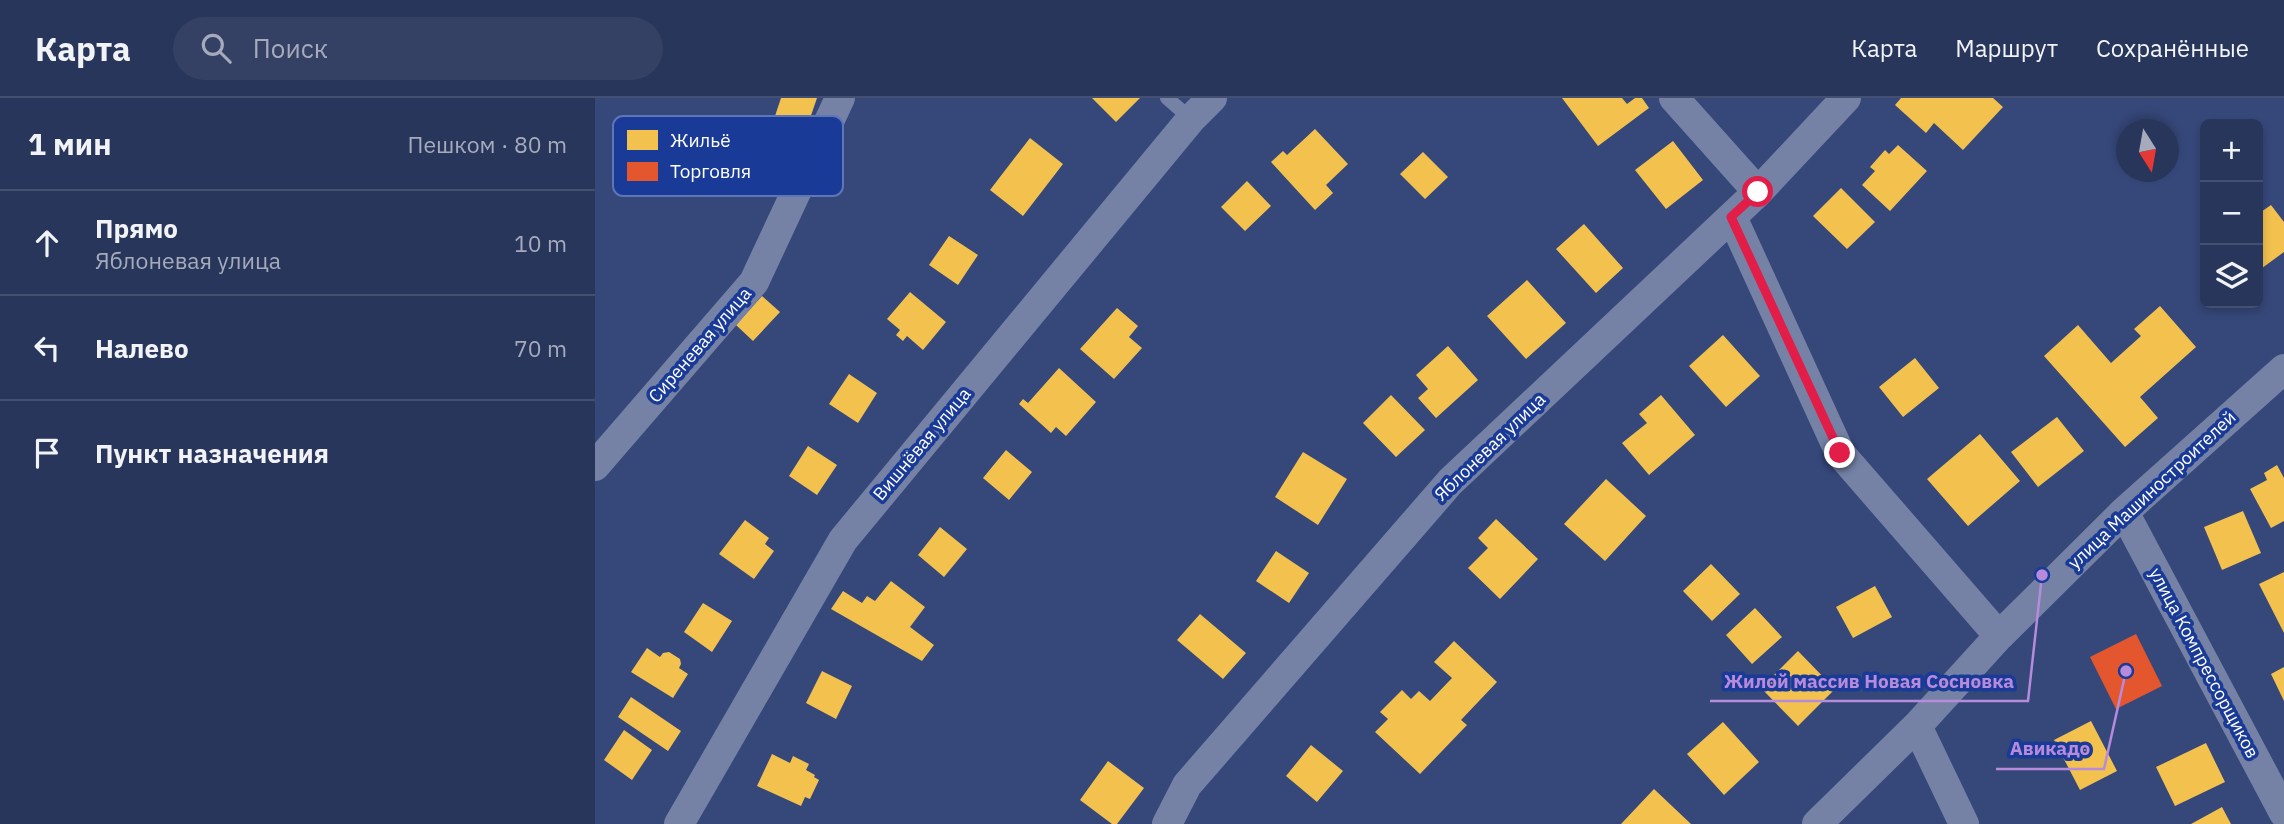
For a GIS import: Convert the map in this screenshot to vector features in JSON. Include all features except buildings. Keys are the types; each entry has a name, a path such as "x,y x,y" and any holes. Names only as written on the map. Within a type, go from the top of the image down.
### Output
{"street":[{"name":"Сиреневая улица","path":"832,116 840,98"},
{"name":"Вишнёвая улица","path":"679,824 843,540 1191,119 1212,98"},
{"path":"1674,98 1758,192"},
{"name":"Яблоневая улица","path":"1167,824 1187,785 1450,482 1758,192 1846,98"},
{"name":"Сиреневая улица","path":"595,466 754,282 794,196"},
{"path":"1731,217 1840,453 2000,636"},
{"name":"улица Машиностроителей","path":"1817,824 1917,726 2000,636 2124,512 2284,369"},
{"name":"улица Компрессорщиков","path":"2124,512 2284,813"},
{"path":"1917,726 1964,824"}],"lane":[{"path":"1167,98 1191,119"}],"place":[{"name":"Жилой массив Новая Сосновка","path":"2042,575"},
{"name":"Авикадо","path":"2126,671"}],"route":[{"path":"1758,192 1731,217 1840,453"}]}
